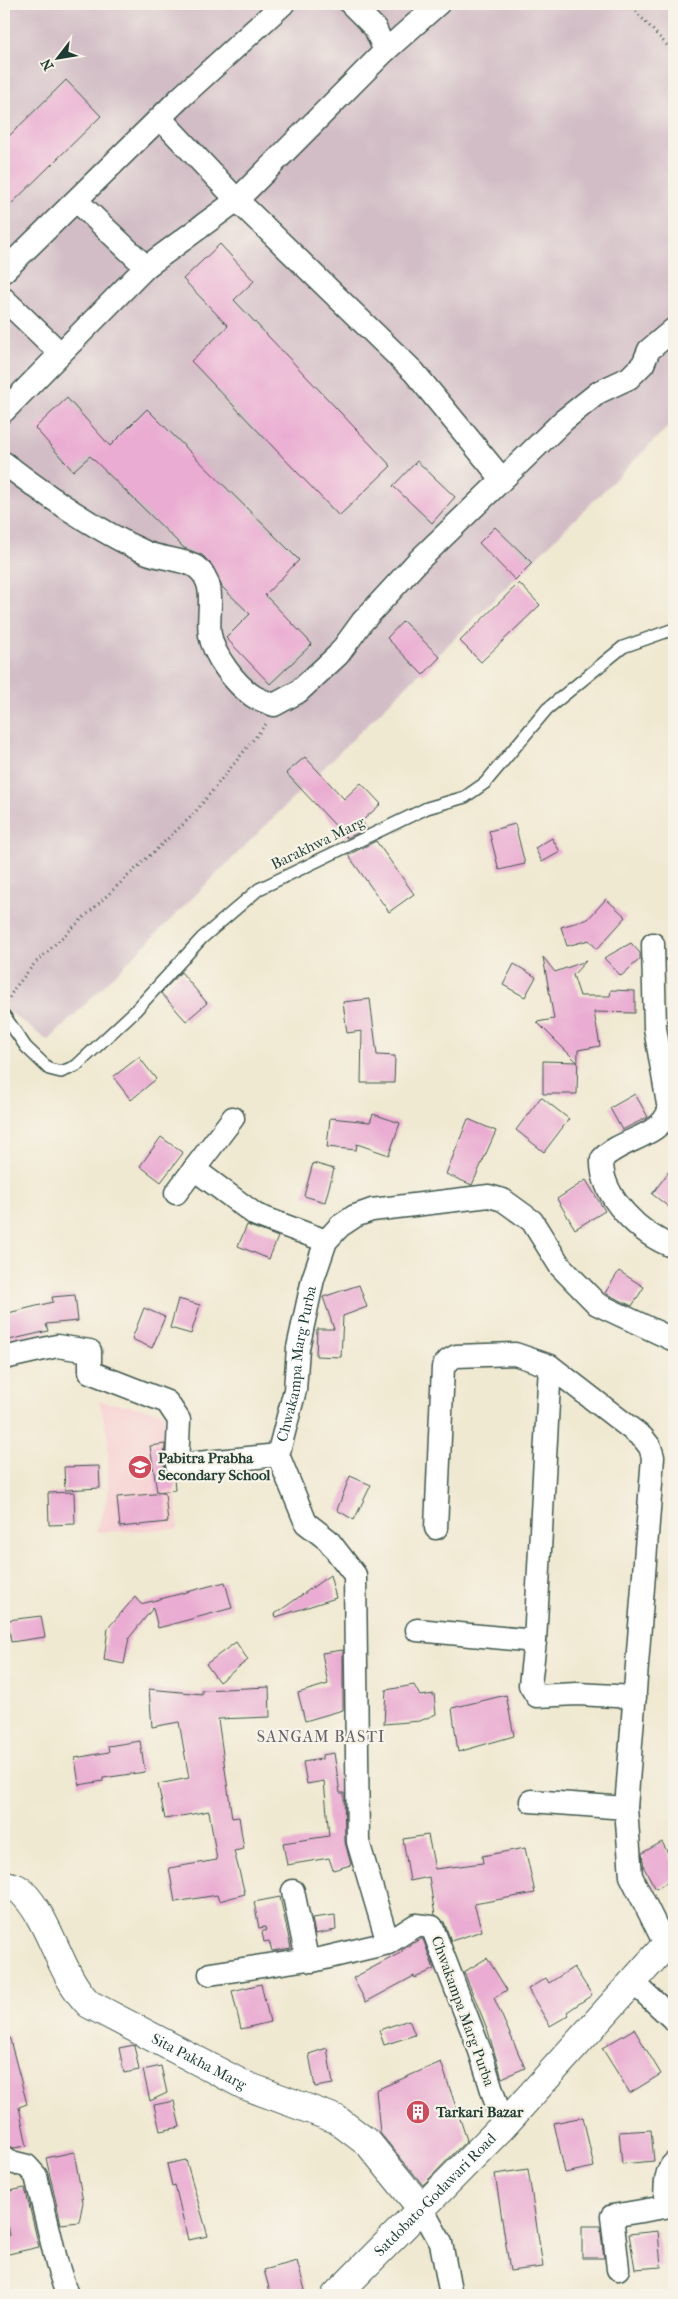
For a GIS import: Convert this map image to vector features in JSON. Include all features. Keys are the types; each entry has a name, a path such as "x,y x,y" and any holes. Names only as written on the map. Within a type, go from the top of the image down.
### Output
{"street":[{"path":"4,271 161,119 180,98 283,4"},
{"path":"352,4 375,28 385,51"},
{"path":"4,411 146,267 237,200 385,51 438,4"},
{"path":"161,119 237,200 414,372 502,479"},
{"path":"77,201 146,267"},
{"path":"4,299 60,353"},
{"path":"4,463 94,528 147,554 196,567 208,583 211,601 210,635 223,665 235,680 253,696 274,705 298,692 338,655 362,622 419,560 564,420 599,392 629,378 643,364 649,350 674,329"},
{"path":"653,944 655,1028 669,1110 666,1119 654,1129 609,1151 602,1158 601,1168 608,1188 624,1212 660,1242 674,1246"},
{"path":"176,1193 233,1118"},
{"path":"194,1169 256,1215 326,1241"},
{"name":"Chwakampa Marg Purba","path":"503,2126 480,2051 432,1927 416,1926 388,1943 358,1842 354,1575 328,1540 306,1523 278,1455 295,1390 298,1348 313,1279 326,1241 347,1221 372,1210 489,1196 503,1200 532,1221 560,1266 597,1304 674,1340"},
{"path":"4,1358 57,1346 90,1351 90,1372 167,1402 179,1420 177,1465 278,1455"},
{"path":"436,1528 443,1367 456,1356 515,1354 550,1366 643,1438 652,1452 626,1808 631,1876 670,1941"},
{"path":"550,1366 535,1640 530,1685 537,1696 577,1694 635,1697"},
{"path":"417,1630 535,1640"},
{"path":"531,1801 626,1808"},
{"name":"Sita Pakha Marg","path":"4,1886 21,1891 47,1928 77,1992 89,2004 244,2085 336,2119 369,2144 422,2209"},
{"path":"293,1891 308,1959"},
{"name":"Satdobato-Godawari Road","path":"336,2295 503,2126 634,1984 670,1941"},
{"path":"210,1974 308,1959 317,1961 388,1943"},
{"path":"634,1984 674,2020"},
{"path":"4,2157 11,2162 27,2166 36,2176 57,2264 67,2295"},
{"path":"618,2269 612,2216 665,2207 669,2167 674,2163"},
{"path":"422,2209 441,2243 451,2295"}],"lane":[{"name":"Barakhwa Marg","path":"4,1015 26,1047 50,1069 61,1072 76,1066 135,1011 202,938 259,889 426,808 465,797 485,783 547,709 623,647 674,630"}],"path":[{"path":"628,4 674,53"},
{"path":"4,1009 14,989 35,963 192,816 286,699"}],"shaded area":[{"path":"4,4 674,4 674,421 48,1041 4,1008"},
{"name":"Pabitra Prabha Secondary School","path":"99,1401 163,1412 173,1459 178,1529 96,1532 108,1497 108,1437"}],"building":[{"path":"66,80 101,116 4,211 4,141"},
{"path":"220,244 254,281 234,300 391,466 339,516 191,361 228,326 183,279"},
{"path":"67,398 110,446 147,409 299,560 265,595 312,644 270,684 226,638 250,614 222,587 212,565 202,555 184,548 90,456 73,471 35,428"},
{"path":"417,461 455,497 432,523 393,486"},
{"path":"495,527 532,563 515,580 479,543"},
{"path":"519,583 540,605 481,662 460,641"},
{"path":"403,621 440,657 423,675 387,638"},
{"path":"305,757 344,799 361,783 381,804 362,821 367,829 347,838 286,773"},
{"path":"515,824 525,864 499,870 489,831"},
{"path":"552,838 560,852 542,862 535,848"},
{"path":"376,841 414,894 389,912 348,855"},
{"path":"606,899 626,917 597,949 589,940 567,946 561,927 588,919"},
{"path":"631,943 640,953 640,959 621,976 604,958"},
{"path":"543,957 555,972 586,961 573,975 580,996 610,996 611,990 635,991 635,1013 594,1012 600,1046 578,1050 577,1094 543,1094 543,1061 577,1062 537,1022 554,1019"},
{"path":"514,964 536,977 525,997 503,985"},
{"path":"181,972 207,1003 186,1021 161,993"},
{"path":"370,999 377,1055 395,1056 394,1083 361,1083 362,1031 347,1033 343,1002"},
{"path":"139,1057 156,1079 131,1100 113,1077"},
{"path":"635,1094 648,1117 622,1130 610,1108"},
{"path":"541,1097 569,1119 544,1152 516,1130"},
{"path":"373,1114 400,1123 389,1155 357,1144 356,1150 327,1147 330,1118 370,1122"},
{"path":"468,1119 496,1131 472,1185 446,1174"},
{"path":"161,1137 183,1153 161,1182 140,1166"},
{"path":"313,1163 334,1169 325,1202 304,1196"},
{"path":"674,1165 674,1211 652,1194"},
{"path":"586,1180 605,1211 575,1229 557,1199"},
{"path":"247,1225 278,1237 269,1259 238,1246"},
{"path":"619,1271 644,1287 632,1306 605,1293"},
{"path":"359,1285 367,1307 343,1316 341,1357 316,1356 317,1329 334,1329 323,1297"},
{"path":"75,1295 78,1321 46,1324 48,1331 9,1340 4,1314 53,1302 52,1297"},
{"path":"178,1299 200,1305 191,1334 170,1328"},
{"path":"144,1308 165,1317 152,1348 132,1339"},
{"path":"165,1444 164,1465 166,1472 174,1477 175,1490 157,1492 150,1446"},
{"path":"99,1466 100,1488 65,1490 64,1467"},
{"path":"350,1476 371,1485 354,1520 337,1510"},
{"path":"74,1492 75,1524 49,1525 48,1493"},
{"path":"165,1493 168,1522 120,1527 117,1497"},
{"path":"330,1575 336,1598 276,1617 275,1614"},
{"path":"225,1582 232,1608 158,1628 153,1608 129,1638 124,1664 104,1660 108,1628 135,1597 141,1604"},
{"path":"41,1616 45,1637 11,1642 8,1620"},
{"path":"236,1642 248,1660 219,1682 206,1664"},
{"path":"343,1650 343,1710 305,1721 298,1693 328,1684 322,1653"},
{"path":"414,1685 420,1696 434,1694 436,1714 420,1721 384,1724 386,1690"},
{"path":"269,1687 270,1717 218,1719 232,1818 239,1817 244,1849 234,1851 245,1894 219,1901 217,1895 175,1902 169,1868 217,1860 209,1811 165,1819 158,1784 189,1778 179,1722 152,1727 149,1689 202,1694 202,1690"},
{"path":"506,1695 514,1736 458,1752 452,1708"},
{"path":"140,1741 145,1772 103,1778 103,1781 79,1785 75,1758 109,1752 108,1746"},
{"path":"334,1753 340,1793 344,1793 345,1842 351,1865 333,1870 329,1858 287,1865 283,1843 329,1836 324,1781 307,1784 303,1762 322,1759 322,1755"},
{"path":"428,1835 435,1869 483,1863 482,1856 525,1848 535,1893 474,1904 482,1931 451,1941 444,1922 435,1915 429,1877 410,1881 403,1839"},
{"path":"662,1842 674,1864 674,1878 656,1889 644,1868 642,1853"},
{"path":"280,1897 291,1948 272,1951 269,1941 264,1942 262,1932 266,1930 265,1927 259,1928 254,1902"},
{"path":"335,1915 336,1930 315,1934 312,1918"},
{"path":"423,1939 434,1969 415,1978 414,1976 366,2002 353,1978 402,1952 402,1950"},
{"path":"487,1958 507,1990 494,1998 525,2068 502,2078 488,2031 464,1972"},
{"path":"574,1967 592,1995 567,2012 569,2015 550,2026 528,1989 546,1978 549,1983"},
{"path":"261,1984 270,2022 241,2029 232,1991"},
{"path":"409,2020 415,2035 384,2045 379,2030"},
{"path":"634,2029 661,2074 630,2093 602,2048"},
{"path":"4,2036 9,2036 27,2104 19,2107 27,2146 14,2148 4,2144"},
{"path":"134,2045 139,2070 124,2073 119,2048"},
{"path":"327,2048 333,2084 315,2087 309,2054"},
{"name":"Tarkari Bazar","path":"441,2062 467,2140 423,2185 380,2133 376,2090"},
{"path":"161,2066 167,2093 150,2101 143,2070"},
{"path":"174,2101 180,2127 160,2131 154,2105"},
{"path":"583,2117 594,2167 565,2173 554,2123"},
{"path":"651,2130 654,2161 622,2164 619,2132"},
{"path":"74,2152 83,2202 79,2222 61,2224 46,2158"},
{"path":"186,2160 208,2236 188,2240 175,2185 172,2186 167,2164"},
{"path":"528,2169 543,2267 510,2271 495,2174"},
{"path":"25,2188 39,2247 4,2255 4,2238 9,2236 4,2207 4,2192"},
{"path":"582,2226 600,2226 604,2258 582,2258"},
{"path":"658,2231 661,2267 635,2269 629,2234"},
{"path":"297,2261 305,2290 286,2295 271,2295 264,2270"}],"place":[{"name":"Pabitra Prabha Secondary School","path":"140,1467"},
{"name":"Tarkari Bazar","path":"418,2112"}],"district":[{"name":"SANGAM BASTI","path":"321,1736"}]}
